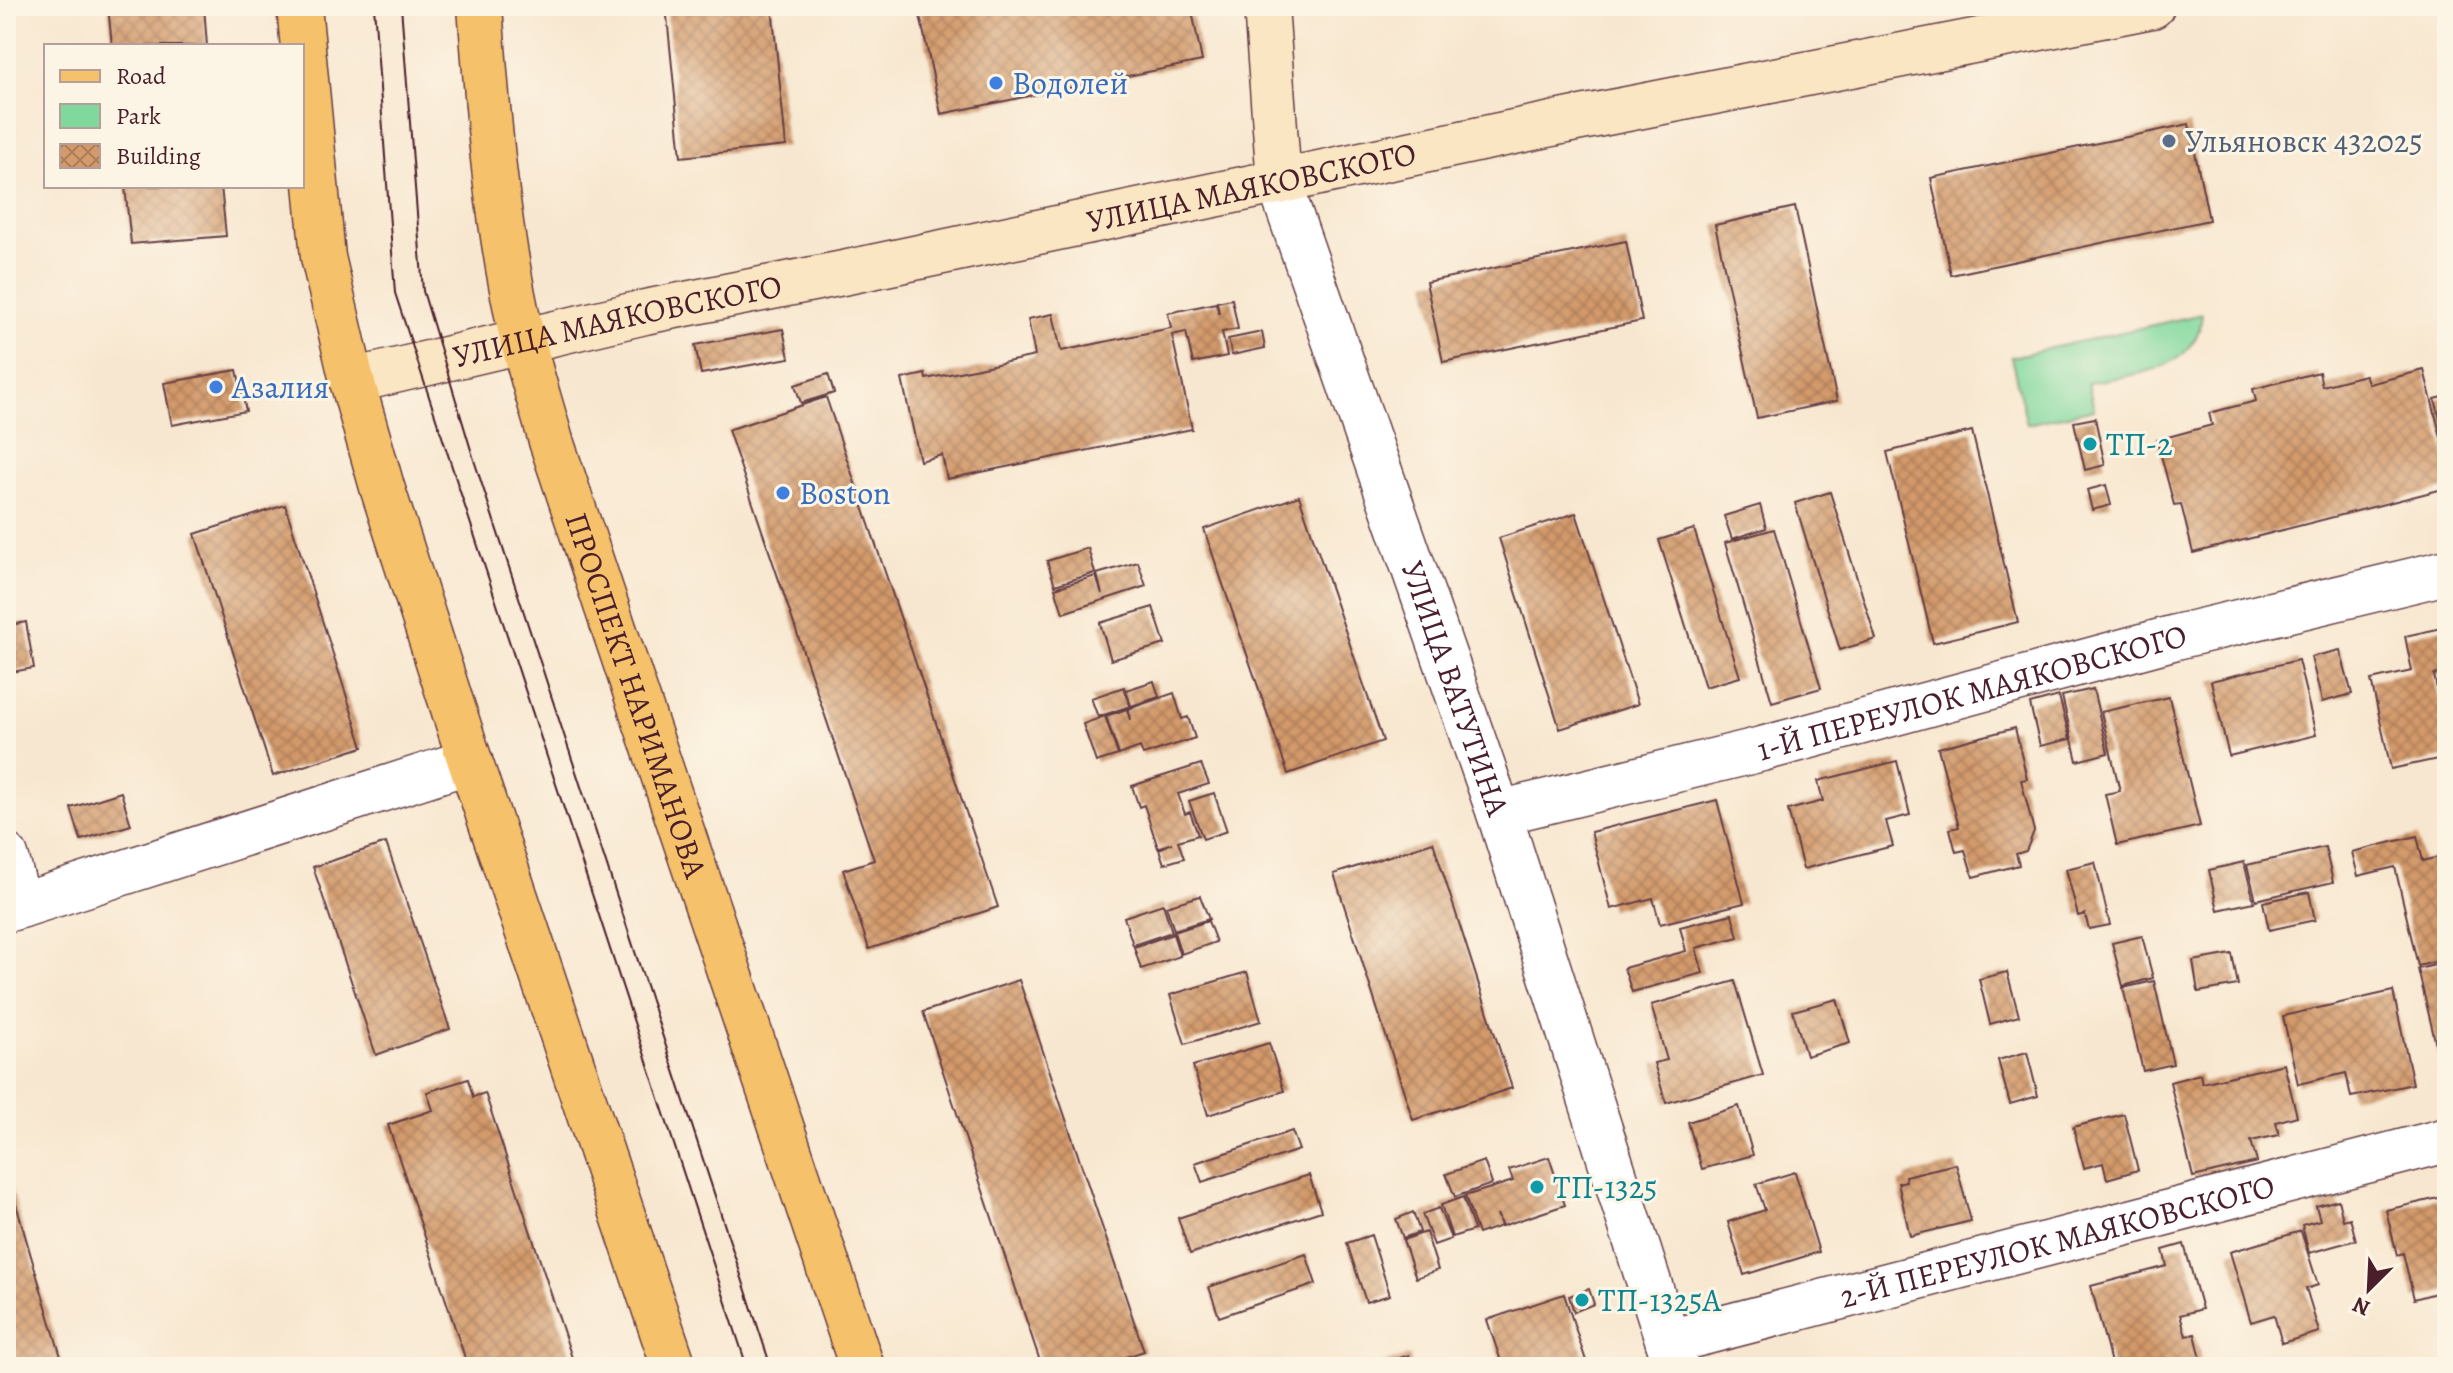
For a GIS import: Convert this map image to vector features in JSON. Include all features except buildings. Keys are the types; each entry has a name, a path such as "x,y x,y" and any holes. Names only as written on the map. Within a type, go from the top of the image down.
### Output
{"main road":[{"path":"299,6 303,44"},
{"name":"ПРОСПЕКТ НАРИМАНОВА","path":"480,6 503,239 523,340 551,441 862,1367"},
{"path":"304,58 323,257 352,381 382,487 470,761 674,1367"}],"street":[{"name":"УЛИЦА ВАТУТИНА","path":"1266,6 1279,182 1499,813 1672,1354"},
{"name":"УЛИЦА МАЯКОВСКОГО","path":"352,381 523,340 1556,123 2152,6"},
{"name":"1-Й ПЕРЕУЛОК МАЯКОВСКОГО","path":"1499,813 1762,749 2176,637 2447,572"},
{"path":"6,856 13,908 470,761"},
{"name":"2-Й ПЕРЕУЛОК МАЯКОВСКОГО","path":"1672,1354 2447,1140"}],"green space":[{"path":"2202,314 2198,333 2189,348 2176,359 2143,372 2088,383 2094,409 2027,424 2011,357"}],"tram line":[{"path":"374,6 395,293 747,1367"},
{"path":"401,6 423,291 474,460 771,1367"}],"place":[{"name":"Водолей","path":"996,83"},
{"name":"Ульяновск 432025","path":"2169,141"},
{"name":"Азалия","path":"216,387"},
{"name":"ТП-2","path":"2090,444"},
{"name":"Boston","path":"783,493"},
{"name":"ТП-1325","path":"1537,1187"},
{"name":"ТП-1325А","path":"1582,1300"}]}
